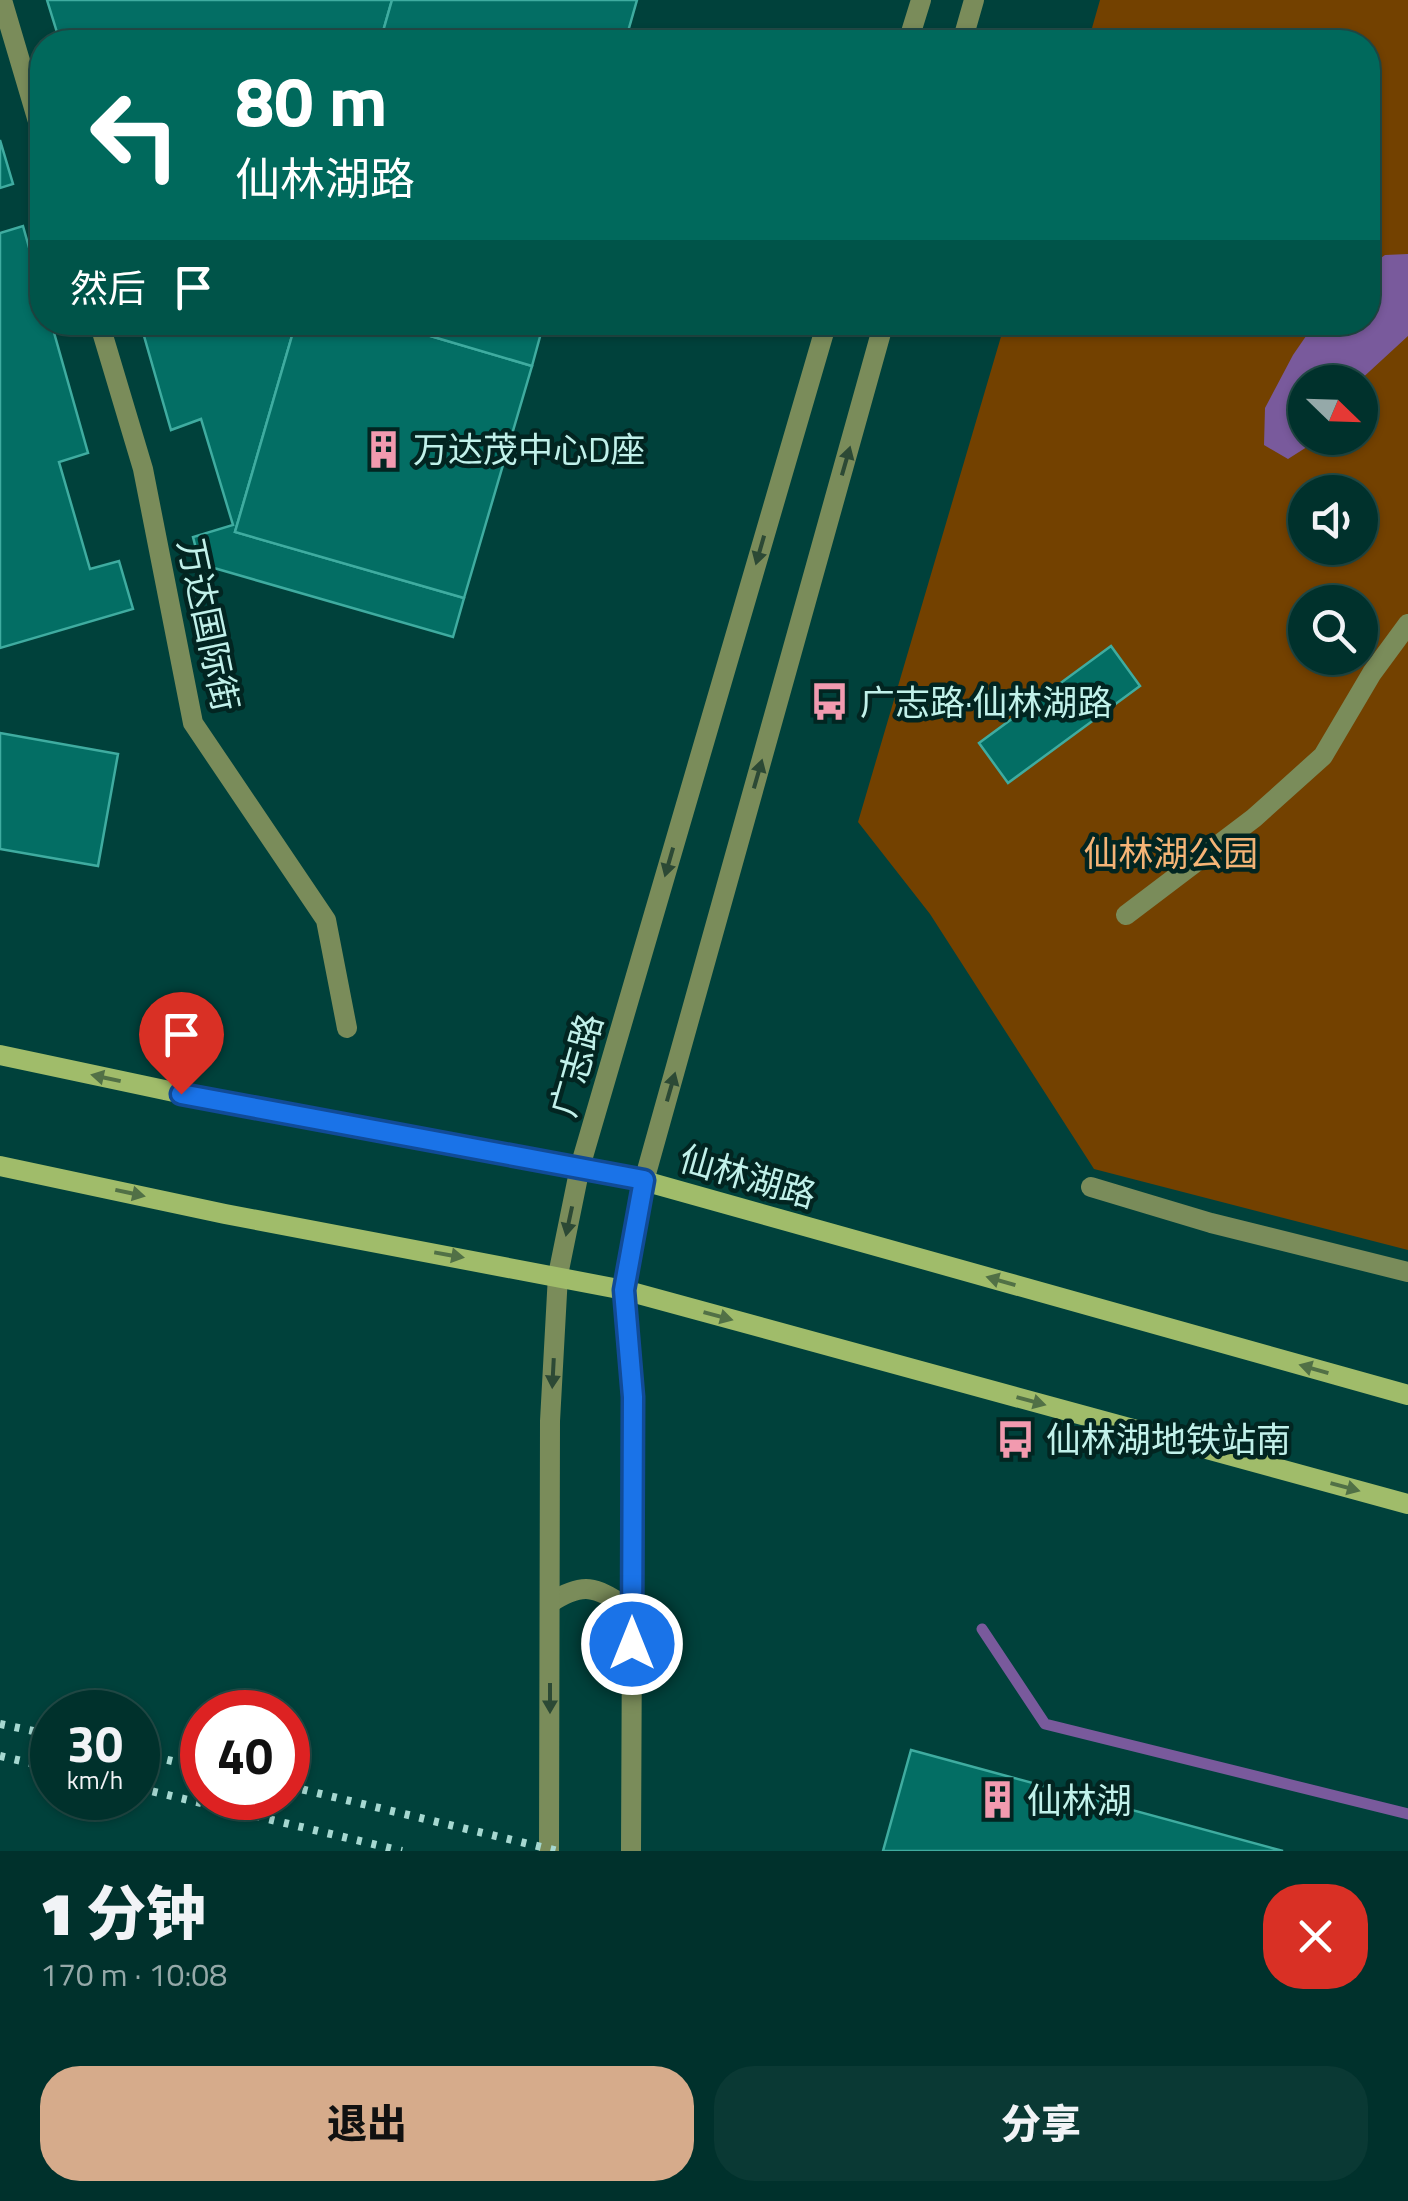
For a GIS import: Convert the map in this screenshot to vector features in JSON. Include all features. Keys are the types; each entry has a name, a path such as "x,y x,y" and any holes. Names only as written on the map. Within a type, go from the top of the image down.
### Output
{"main road":[{"name":"仙林湖路","path":"0,1055 254,1109 644,1180 1408,1396"},
{"path":"0,1166 225,1214 624,1290 1408,1504"}],"street":[{"path":"2,0 30,94"},
{"path":"912,30 921,0"},
{"path":"965,30 974,0"},
{"name":"万达国际街","path":"103,335 144,469 192,723 326,920 347,1028"},
{"name":"广志路","path":"549,1851 550,1421 558,1275 580,1166 823,335"},
{"path":"631,1851 633,1397 624,1290 644,1180 880,335"},
{"path":"1126,915 1254,818 1323,756 1372,673 1408,624"},
{"path":"1091,1188 1211,1223 1408,1272"},
{"path":"550,1603 572,1588 601,1591 632,1610"}],"green space":[{"name":"仙林湖公园","path":"1100,0 1408,0 1408,1250 1094,1169 930,914 858,822 1001,335 1380,335 1380,30 1091,30"}],"shaded area":[{"path":"1408,254 1408,336 1376,365 1288,365 1288,455 1294,455 1288,459 1264,445 1265,408 1293,355 1307,335 1380,335 1380,259"}],"building":[{"path":"47,0 392,0 383,30 56,30"},
{"path":"392,0 637,0 628,30 383,30"},
{"path":"0,140 13,184 0,188"},
{"path":"23,226 30,251 30,335 55,335 88,453 59,462 90,569 119,561 133,609 0,648 0,233"},
{"path":"144,335 292,335 235,532 464,598 453,637 200,564 193,537 233,525 201,419 171,430"},
{"name":"万达茂中心D座","path":"292,335 427,335 532,366 464,598 235,532"},
{"path":"427,335 540,335 532,366"},
{"path":"1111,646 1140,686 1008,783 979,743"},
{"path":"0,733 118,754 98,866 0,849"},
{"name":"仙林湖","path":"911,1750 1283,1851 883,1851"}],"waterway":[{"path":"982,1629 1045,1724 1408,1814"}],"railway":[{"path":"0,1724 30,1730"},
{"path":"0,1756 30,1763"},
{"path":"160,1758 180,1763"},
{"path":"310,1791 558,1851"},
{"path":"160,1793 402,1851"}],"place":[{"name":"万达茂中心D座","path":"383,449"},
{"name":"广志路·仙林湖路","path":"830,702"},
{"name":"仙林湖地铁站南","path":"1016,1439"},
{"name":"仙林湖","path":"997,1800"}],"route":[{"path":"181,1094 644,1180 624,1290 633,1397 632,1644"}]}
